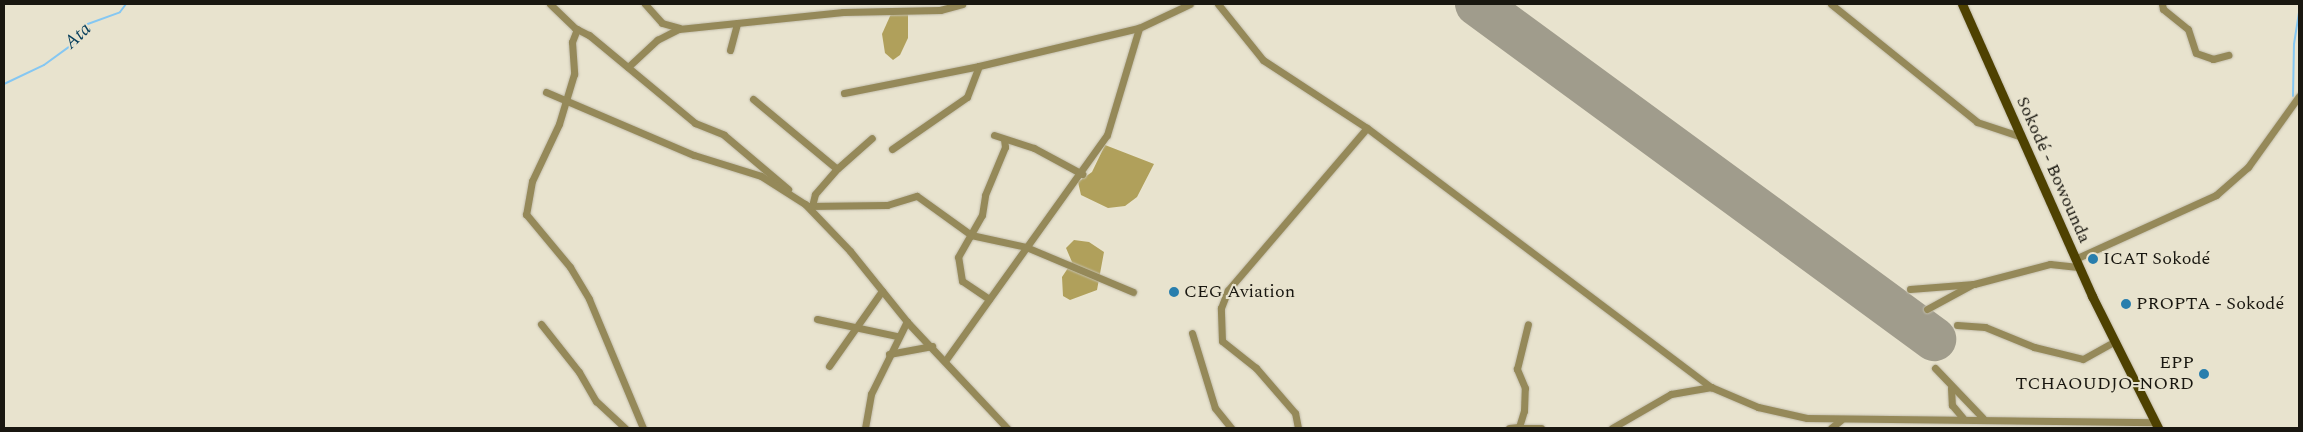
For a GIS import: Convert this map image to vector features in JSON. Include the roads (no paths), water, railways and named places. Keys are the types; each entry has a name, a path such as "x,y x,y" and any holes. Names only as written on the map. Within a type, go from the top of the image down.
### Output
{"main road":[{"name":"Sokodé - Bowounda","path":"1962,4 2077,263 2156,425"}],"street":[{"path":"550,4 577,30 628,67 695,123 724,135 810,206 907,321 1007,428"},
{"path":"645,4 662,23 679,28 844,12 940,10 962,4"},
{"path":"844,93 979,66 1139,28 1190,4"},
{"path":"1218,4 1263,60 1367,128 1711,387 1758,407 1807,418 1841,420 1983,418 2156,425"},
{"path":"1831,4 1977,122 2019,136"},
{"path":"2162,4 2163,9 2188,29 2196,53 2213,59 2228,55"},
{"path":"730,50 737,22"},
{"path":"628,67 657,40 679,28"},
{"path":"945,361 1108,136 1139,28"},
{"path":"577,30 571,48 576,68 559,124 527,194 526,214 570,266 589,300 643,428"},
{"path":"892,149 967,97 979,66"},
{"path":"546,92 694,155 760,176 810,206 887,205 917,196 971,234 1026,247 1132,292"},
{"path":"1910,289 1974,284 2050,264 2077,263 2216,195 2248,166 2298,98"},
{"path":"753,99 837,169"},
{"path":"1298,428 1295,413 1256,368 1222,341 1221,308 1228,290 1367,128"},
{"path":"994,135 1034,148 1082,174"},
{"path":"810,206 815,194 837,169 872,138"},
{"path":"989,299 962,281 958,270 958,256 982,215 985,195 1005,147 1004,139"},
{"path":"1927,309 1974,284"},
{"path":"829,366 882,291"},
{"path":"817,319 897,336"},
{"path":"865,428 871,394 897,336 907,321"},
{"path":"541,324 596,401 625,428"},
{"path":"1519,427 1525,388 1517,368 1528,324"},
{"path":"1957,325 1985,327 2034,347 2083,359 2115,341"},
{"path":"1192,334 1215,408 1223,423 1231,428"},
{"path":"889,354 932,346"},
{"path":"1935,368 1951,388 1983,418"},
{"path":"1612,428 1671,394 1711,387"},
{"path":"1951,388 1952,405 1962,418"},
{"path":"1831,428 1841,420"},
{"path":"1509,428 1541,428"}],"waterway":[{"name":"Ata","path":"4,84 44,65 77,41 85,25 120,12 126,4"},
{"path":"2293,96 2294,44 2299,11"}],"place":[{"name":"ICAT Sokodé","path":"2093,259"},
{"name":"CEG Aviation","path":"1174,292"},
{"name":"PROPTA - Sokodé","path":"2126,304"},
{"name":"EPP TCHAOUDJO-NORD","path":"2204,374"}]}
